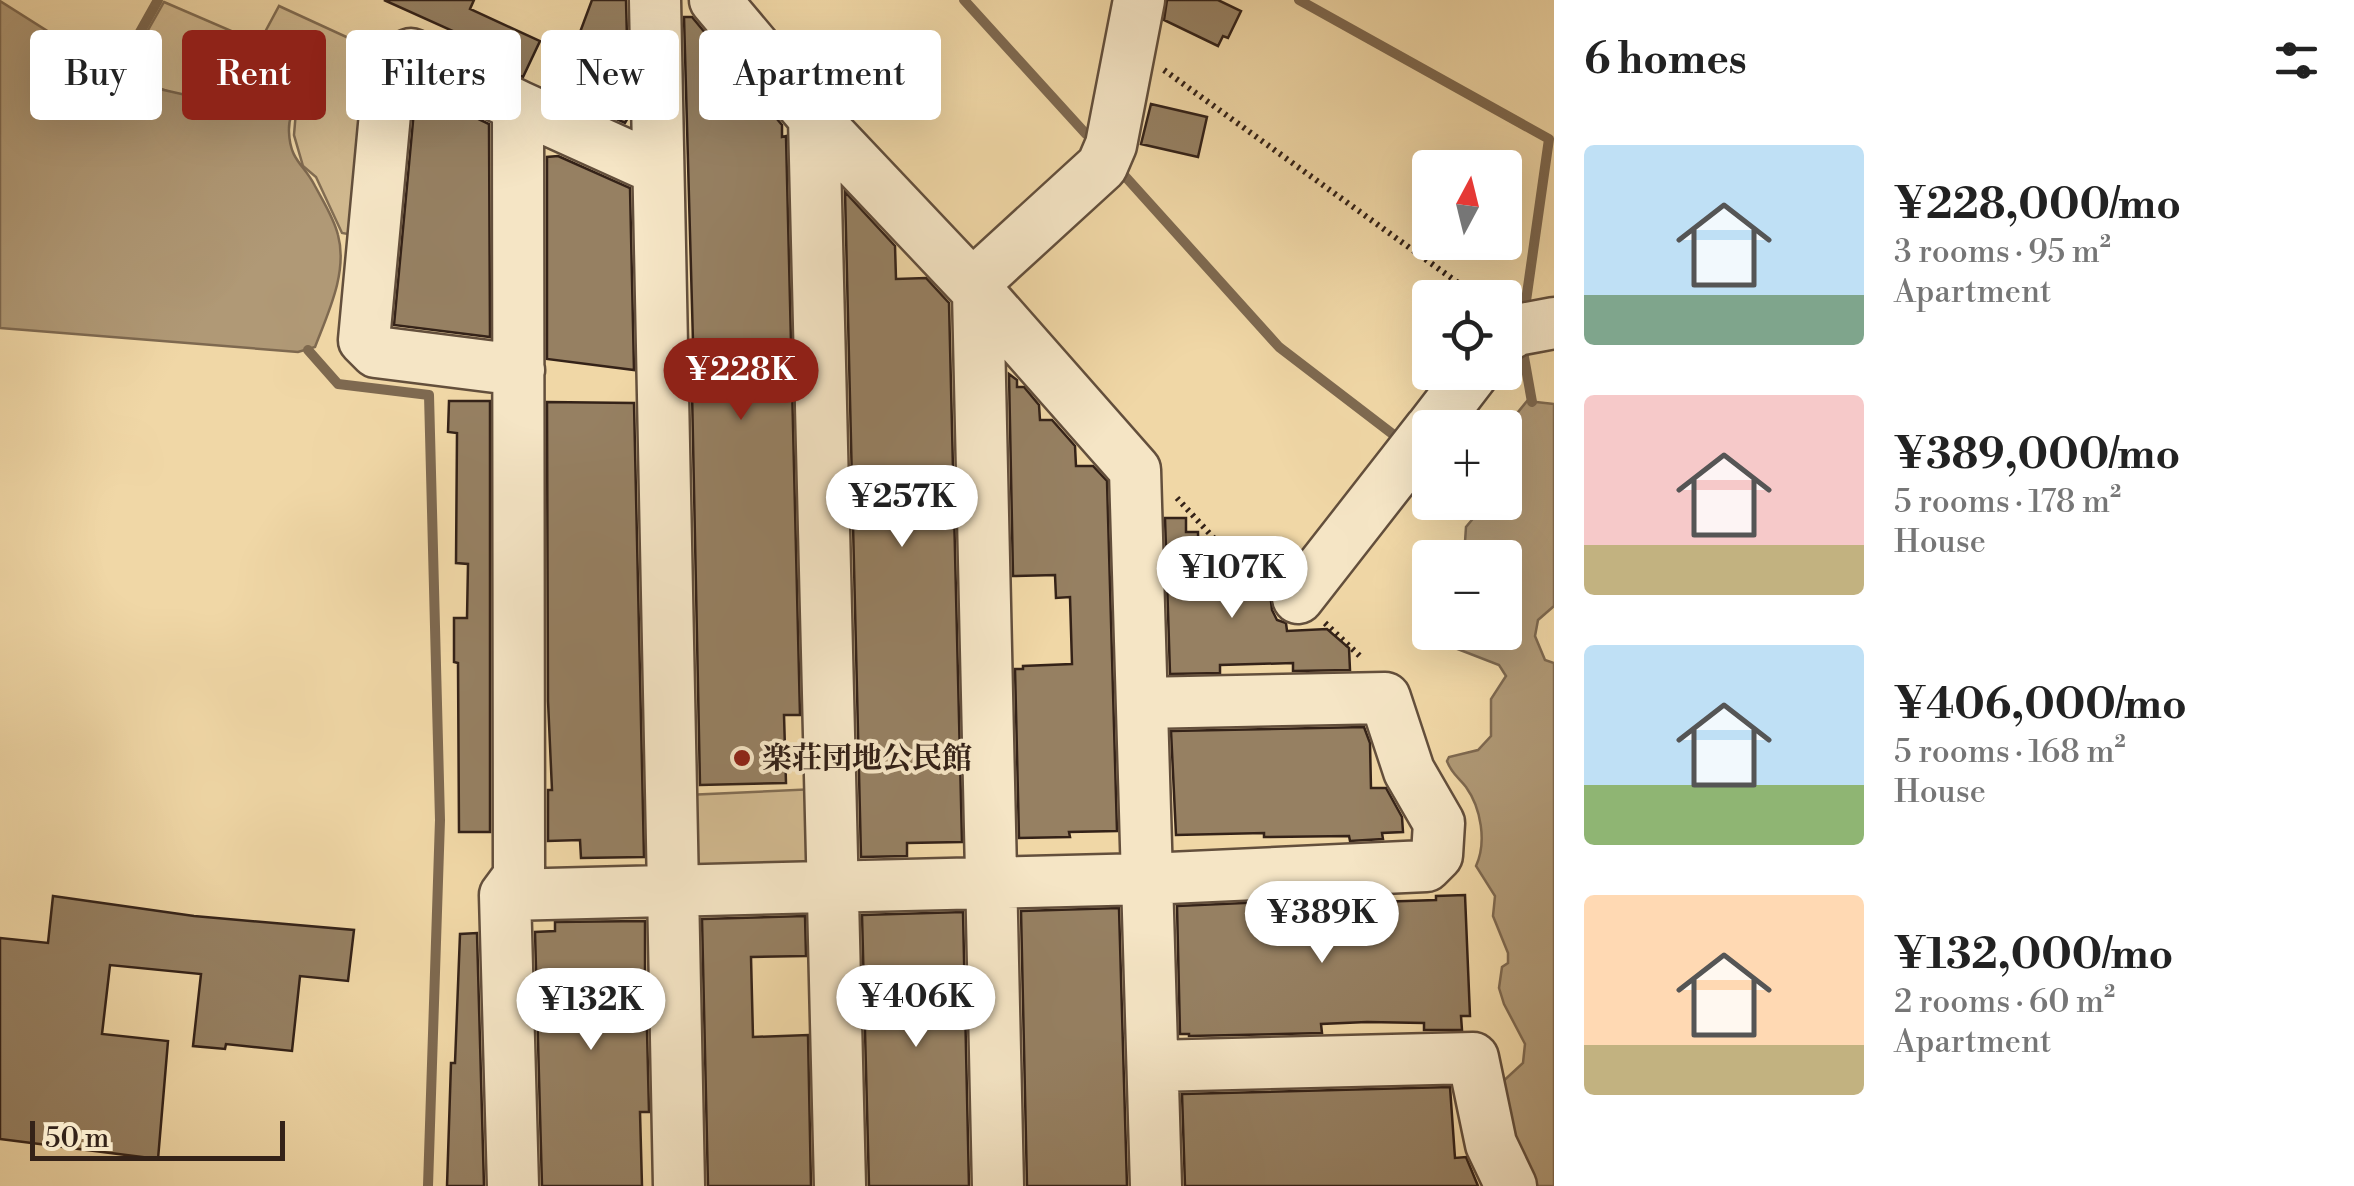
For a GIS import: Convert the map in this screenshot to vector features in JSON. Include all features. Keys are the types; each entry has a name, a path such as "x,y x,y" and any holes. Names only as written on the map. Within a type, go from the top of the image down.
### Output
{"street":[{"path":"655,0 678,1186"},
{"path":"714,0 739,30"},
{"path":"998,1186 975,288 1102,166 1111,146 1135,22"},
{"path":"521,107 657,169"},
{"path":"384,120 364,340 376,352 518,370"},
{"path":"513,1186 505,895 520,876 518,120"},
{"path":"814,120 840,1186"},
{"path":"816,120 975,288 1135,470 1156,1186"},
{"path":"1522,329 1554,323"},
{"path":"1444,410 1460,390"},
{"path":"1298,598 1412,451"},
{"path":"505,895 1147,879 1426,866 1438,855 1438,823 1409,771 1386,698 1142,703"},
{"path":"1152,1066 1472,1058 1492,1144 1511,1186"}],"path":[{"path":"1135,22 1458,280"}],"shaded area":[{"path":"0,1 46,30 30,30 30,120 162,120 162,90 182,94 182,120 291,120 290,142 295,156 331,216 340,249 335,292 315,347 298,352 0,328"},
{"path":"164,2 229,30 182,30 182,95 162,89 162,30 148,30"},
{"path":"279,6 346,37 346,120 370,120 359,236 342,233 316,177 303,166 294,135 295,120 326,120 326,30 266,30"},
{"path":"1527,401 1554,404 1554,606 1538,620 1535,636 1545,660 1554,663 1554,1186 1527,1186 1498,1086 1523,1063 1525,1044 1499,988 1508,953 1493,916 1495,896 1476,866 1482,836 1479,815 1471,795 1447,761 1449,757 1478,750 1491,736 1491,699 1506,676 1499,665 1460,650 1522,650 1522,540 1465,540 1466,527 1472,520 1522,520 1520,410"},
{"path":"816,789 808,864 697,869 687,795"}],"building":[{"path":"384,0 474,0 470,9 516,30 451,30"},
{"path":"592,0 626,0 627,30 581,30"},
{"path":"1167,0 1218,0 1241,11 1228,38 1223,36 1218,46 1164,20"},
{"path":"684,17 692,17 703,30 699,30 699,120 778,120 782,137 786,136 800,715 784,715 786,783 700,785"},
{"path":"521,32 540,41 521,76"},
{"path":"1151,104 1207,117 1198,157 1141,144"},
{"path":"413,120 481,120 489,124 490,337 394,325"},
{"path":"558,156 630,188 634,370 547,359 547,157"},
{"path":"845,192 895,246 896,279 926,278 949,303 962,842 907,843 907,856 861,857"},
{"path":"1009,374 1017,380 1017,387 1024,387 1039,405 1040,420 1052,420 1075,446 1076,466 1093,466 1107,481 1117,831 1019,838 1015,669 1072,664 1070,597 1056,598 1055,575 1013,576"},
{"path":"449,401 490,401 490,832 459,832 454,618 467,618 468,564 456,563 457,433 448,432"},
{"path":"547,402 634,403 644,857 581,858 580,840 548,841 548,790 552,790"},
{"path":"1165,518 1186,518 1186,532 1198,532 1199,582 1256,581 1256,593 1270,592 1272,610 1277,620 1286,623 1287,631 1327,629 1349,648 1350,670 1293,671 1293,663 1220,665 1220,673 1170,674"},
{"path":"1364,727 1370,743 1371,788 1386,788 1402,817 1403,832 1382,833 1383,839 1350,841 1349,836 1264,837 1264,833 1176,835 1171,731"},
{"path":"1465,895 1470,1016 1461,1016 1462,1030 1424,1030 1424,1023 1367,1022 1321,1024 1322,1033 1180,1034 1177,906 1335,904 1335,899 1375,897 1376,902"},
{"path":"53,896 194,916 354,930 348,981 300,976 292,1051 226,1044 225,1049 193,1046 201,974 110,965 102,1034 168,1041 158,1159 0,1139 0,938 48,943"},
{"path":"1119,908 1127,1186 1027,1186 1021,911"},
{"path":"963,912 969,1186 869,1186 862,915"},
{"path":"805,916 806,956 751,957 753,1037 808,1035 811,1186 708,1186 702,919"},
{"path":"645,921 645,978 632,979 634,1030 647,1030 649,1112 640,1112 642,1186 542,1186 535,932 555,931 555,922"},
{"path":"477,933 484,1186 447,1186 460,934"},
{"path":"1450,1087 1455,1158 1466,1157 1478,1186 1185,1186 1182,1094"}],"waterway":[{"path":"141,30 158,0"},
{"path":"964,0 1086,134"},
{"path":"1299,0 1549,139 1524,315"},
{"path":"1123,174 1279,347 1403,442"},
{"path":"1522,346 1532,402"},
{"path":"308,350 338,384 429,395 440,820 428,1186"}],"place":[{"name":"楽荘団地公民館","path":"742,758"}]}
